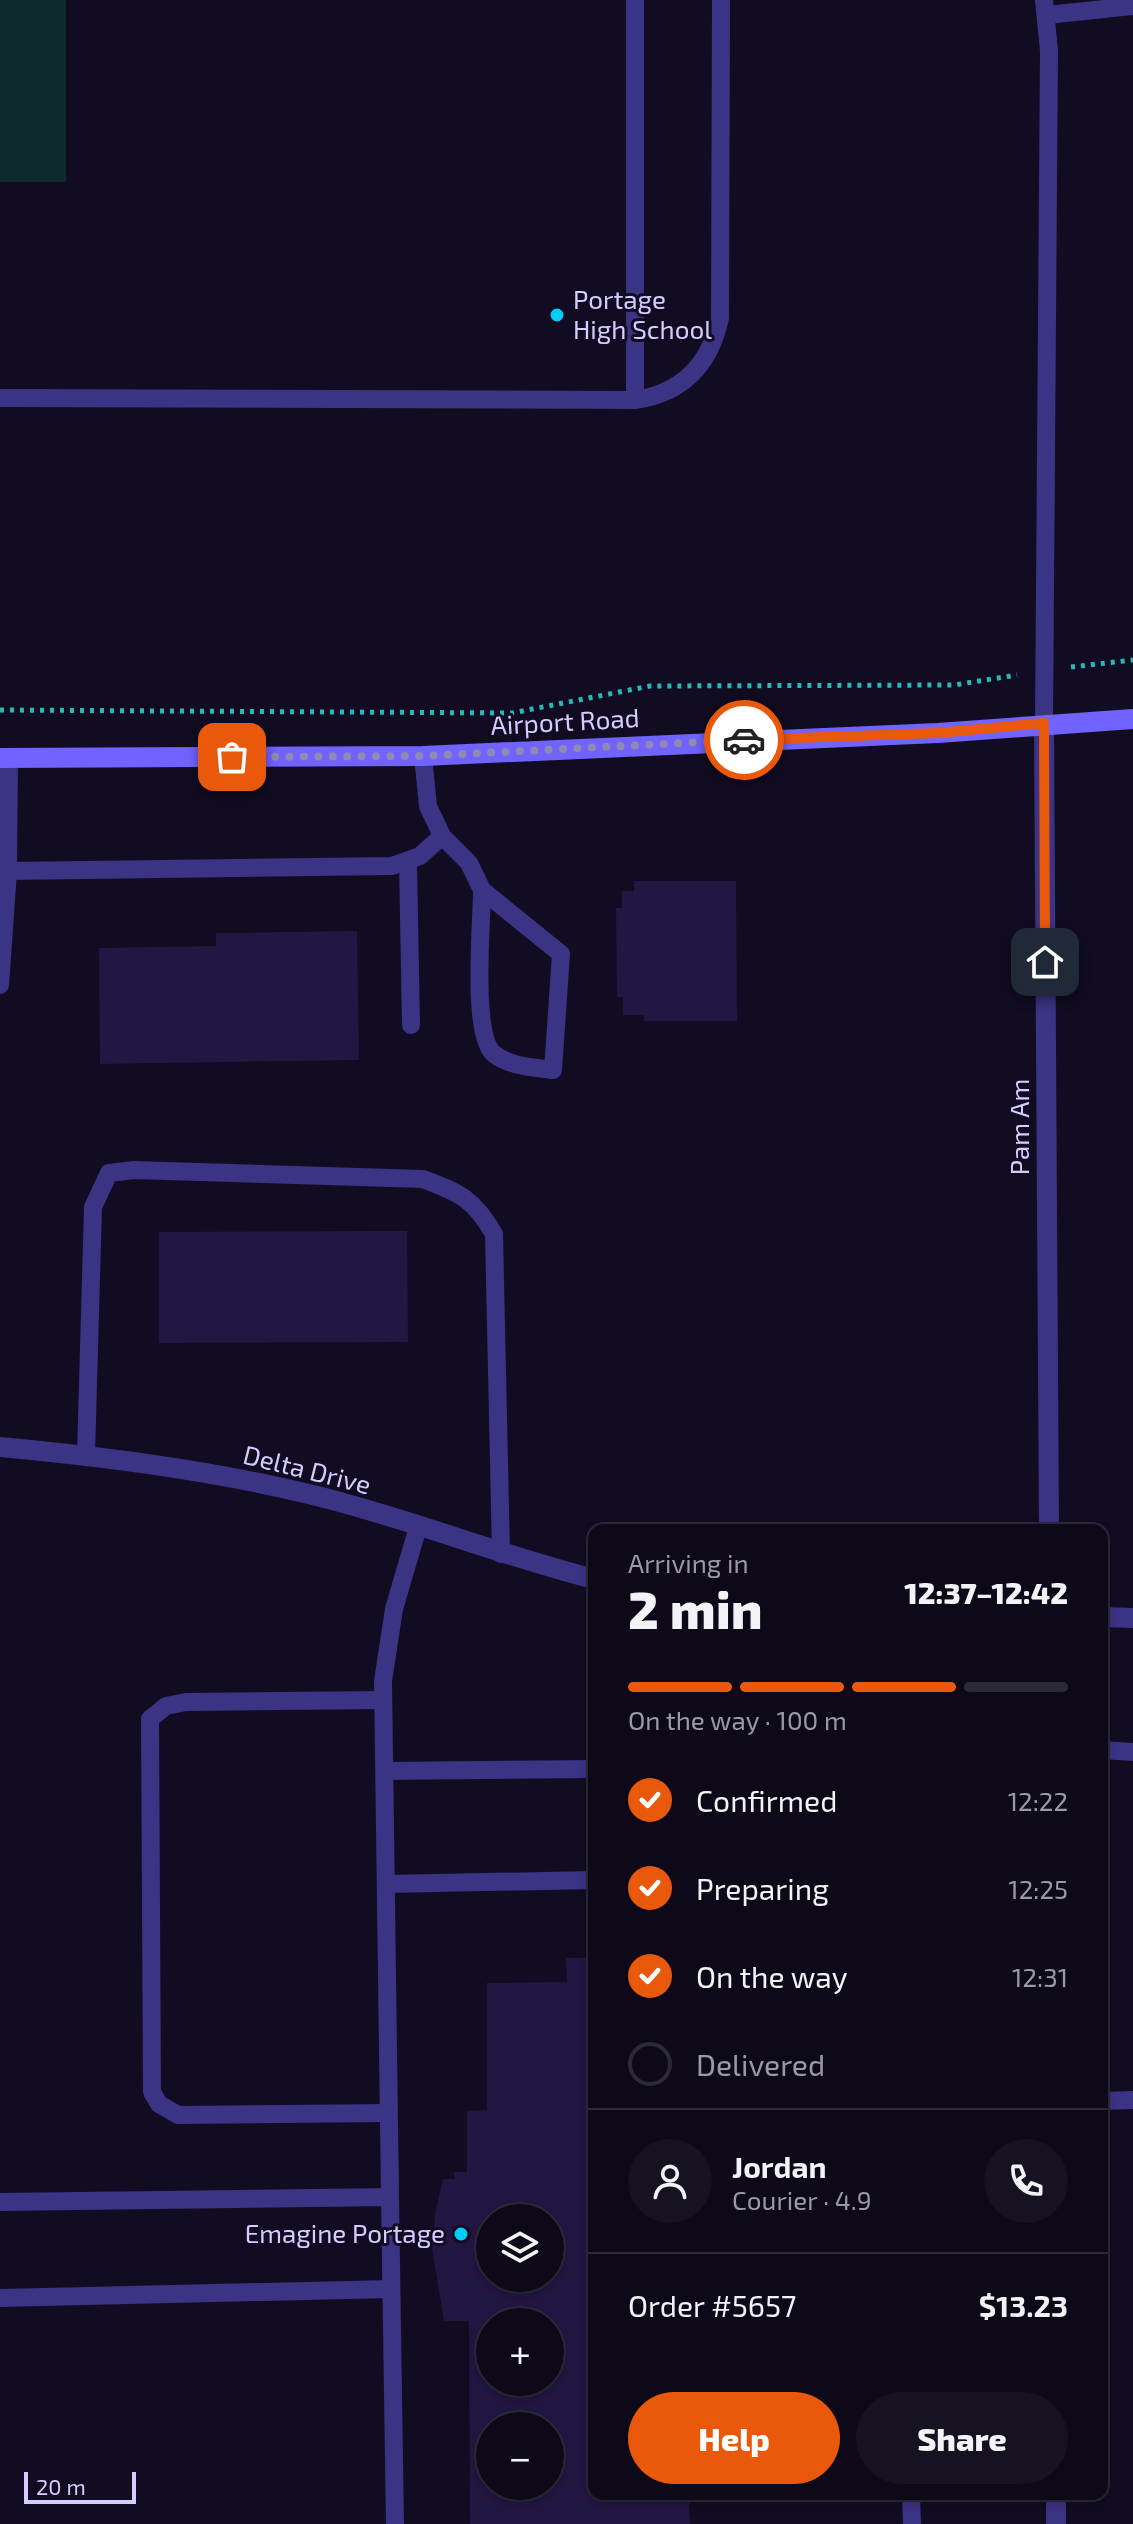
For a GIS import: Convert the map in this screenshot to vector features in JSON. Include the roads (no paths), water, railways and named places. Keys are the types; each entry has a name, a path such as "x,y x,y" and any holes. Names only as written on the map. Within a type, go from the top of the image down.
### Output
{"main road":[{"name":"Airport Road","path":"4,758 423,756 660,743 938,733 1133,719"}],"street":[{"name":"Pam Am","path":"1044,723 1049,1524"},
{"name":"Delta Drive","path":"0,1447 86,1455 209,1473 316,1495 501,1554 588,1577"},
{"path":"1108,1617 1133,1618"},
{"path":"1056,2500 1056,2524"}],"lane":[{"path":"635,0 635,400"},
{"path":"0,398 635,400 671,390 699,369 716,337 720,318 721,0"},
{"path":"1044,723 1046,8 1133,6"},
{"path":"423,756 428,806 442,836 469,863 482,890 561,954 553,1070 514,1065 492,1052 481,1030 482,890"},
{"path":"0,985 8,871 4,758"},
{"path":"8,871 363,867 408,862 442,836"},
{"path":"408,862 411,1025"},
{"path":"86,1455 93,1207 109,1173 134,1170 423,1179 460,1193 480,1210 494,1234 501,1554"},
{"path":"395,2524 383,1700 394,1609 418,1527"},
{"path":"383,1700 186,1702 166,1706 150,1719 152,2092 159,2104 178,2115 388,2113"},
{"path":"1108,1750 1133,1752"},
{"path":"385,1771 588,1769"},
{"path":"386,1884 588,1880"},
{"path":"1108,2101 1133,2100"},
{"path":"0,2202 390,2197"},
{"path":"0,2298 391,2289"},
{"path":"911,2500 912,2524"}],"place":[{"name":"Portage High School","path":"557,315"},
{"name":"Emagine Portage","path":"461,2234"}]}
